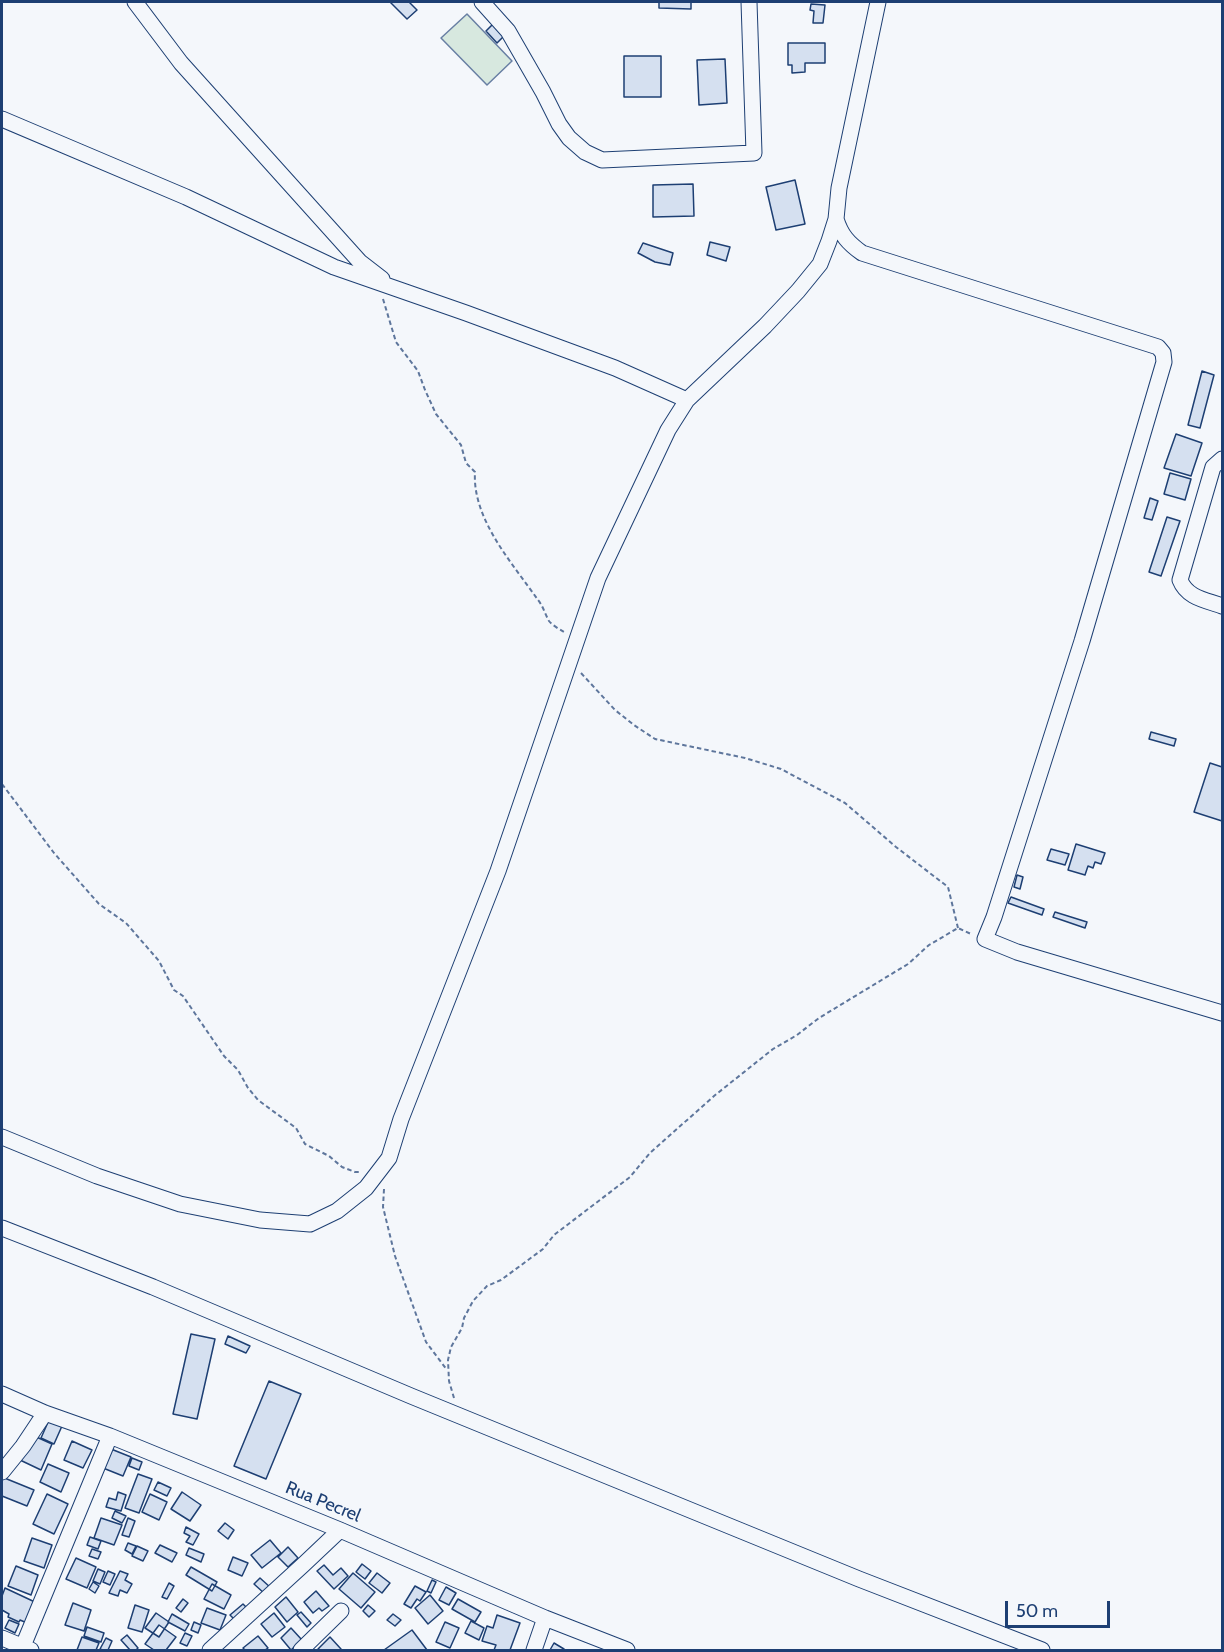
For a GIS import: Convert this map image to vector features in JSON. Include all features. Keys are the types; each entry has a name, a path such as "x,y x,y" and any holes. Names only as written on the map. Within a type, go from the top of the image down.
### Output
{"street":[{"path":"135,2 180,63 389,294"},
{"path":"482,2 508,31 569,138 585,152 602,160 753,153 749,2"},
{"path":"2,1137 97,1176 180,1204 260,1220 310,1224 337,1211 366,1188 389,1158 401,1119 498,871 598,578 668,430 687,400 765,326 820,264 836,219 839,188 878,2"},
{"path":"2,119 186,197 389,294 615,369 687,400"},
{"path":"836,219 840,231 849,244 862,253 1158,347 1163,353 1164,362 1082,641 985,939 1017,952 1222,1012"},
{"path":"1222,459 1213,467 1180,580 1183,588 1190,595 1222,606"},
{"path":"2,1228 153,1287 411,1396 859,1579 1042,1650"},
{"name":"Rua Pecrel","path":"2,1394 340,1530 544,1618 627,1650"},
{"path":"2,1472 45,1413"},
{"path":"2,1638 27,1648 110,1436"},
{"path":"210,1650 340,1530"},
{"path":"301,1650 341,1611"},
{"path":"534,1650 544,1618"}],"path":[{"path":"389,294 396,342 418,371 435,414 461,445 466,463 475,472 474,482 484,516 504,553 540,603 550,622 566,634"},
{"path":"576,666 615,710 655,739 781,769 845,803 896,847 948,887 958,928"},
{"path":"2,784 54,853 99,904 126,923 159,961 174,990 183,996 258,1100 296,1128 305,1144 329,1156 342,1167 355,1172 364,1172"},
{"path":"958,928 985,939"},
{"path":"454,1398 447,1370 448,1360 464,1318 473,1301 487,1286 501,1280 543,1249 554,1235 630,1177 650,1153 714,1096 773,1049 908,964 929,945 958,928"},
{"path":"384,1186 383,1207 395,1256 426,1342 447,1370"}],"shaded area":[{"path":"467,14 512,61 487,85 441,38"}],"building":[{"path":"390,2 409,2 417,10 407,19"},
{"path":"659,2 691,2 691,9 659,8"},
{"path":"811,4 825,5 823,23 813,23 814,11 810,10"},
{"path":"493,24 504,36 497,43 486,31"},
{"path":"788,43 825,43 825,63 805,63 805,72 792,73 792,65 788,65"},
{"path":"624,56 661,56 661,97 624,97"},
{"path":"725,59 727,103 699,105 697,60"},
{"path":"795,180 805,224 776,230 766,187"},
{"path":"693,184 694,216 653,217 653,185"},
{"path":"710,242 730,247 726,261 707,255"},
{"path":"643,243 673,253 670,265 655,262 638,253"},
{"path":"1202,371 1214,375 1200,428 1188,425"},
{"path":"1176,434 1202,443 1191,476 1164,468"},
{"path":"1170,473 1191,479 1185,500 1164,494"},
{"path":"1150,498 1158,501 1152,520 1144,518"},
{"path":"1167,517 1180,521 1161,576 1149,572"},
{"path":"1151,732 1176,739 1174,746 1149,739"},
{"path":"1210,763 1222,767 1222,821 1194,812"},
{"path":"1076,844 1105,853 1101,864 1095,862 1093,868 1088,866 1085,875 1068,870"},
{"path":"1051,849 1069,854 1065,865 1047,860"},
{"path":"1017,875 1023,877 1020,889 1014,887"},
{"path":"1011,897 1044,909 1042,915 1008,903"},
{"path":"1055,912 1087,922 1085,928 1053,917"},
{"path":"191,1334 215,1339 197,1419 173,1414"},
{"path":"228,1336 250,1346 246,1353 225,1344"},
{"path":"269,1381 301,1394 266,1479 234,1466"},
{"path":"49,1420 62,1426 54,1444 41,1438"},
{"path":"32,1435 52,1444 41,1470 20,1460"},
{"path":"72,1441 92,1450 83,1468 64,1460"},
{"path":"111,1449 131,1457 123,1476 103,1468"},
{"path":"132,1458 142,1462 139,1470 129,1466"},
{"path":"48,1464 69,1473 61,1492 40,1482"},
{"path":"138,1474 152,1479 139,1513 125,1508"},
{"path":"2,1477 34,1490 27,1506 2,1496"},
{"path":"158,1482 171,1488 167,1496 154,1490"},
{"path":"118,1492 126,1495 121,1511 106,1507 109,1498 116,1500"},
{"path":"182,1492 201,1505 190,1521 171,1509"},
{"path":"47,1494 68,1504 54,1534 33,1524"},
{"path":"150,1494 167,1502 159,1520 142,1512"},
{"path":"115,1511 126,1516 122,1523 112,1518"},
{"path":"101,1518 122,1525 114,1545 94,1538"},
{"path":"128,1518 135,1521 129,1537 122,1535"},
{"path":"225,1523 234,1530 228,1539 218,1531"},
{"path":"186,1527 199,1534 193,1545 186,1542 190,1536 184,1533"},
{"path":"90,1537 101,1541 98,1549 87,1545"},
{"path":"32,1538 52,1545 44,1568 24,1561"},
{"path":"270,1540 281,1553 262,1568 251,1555"},
{"path":"128,1543 136,1546 132,1554 125,1550"},
{"path":"160,1545 177,1553 172,1562 155,1553"},
{"path":"137,1546 148,1551 143,1561 132,1556"},
{"path":"288,1547 298,1558 288,1567 278,1557"},
{"path":"189,1548 204,1554 201,1562 186,1555"},
{"path":"92,1549 101,1552 98,1559 89,1556"},
{"path":"233,1557 248,1563 242,1576 228,1570"},
{"path":"76,1558 96,1567 87,1588 66,1579"},
{"path":"362,1564 371,1571 365,1579 356,1572"},
{"path":"324,1565 333,1575 341,1568 348,1576 334,1589 317,1571"},
{"path":"16,1566 38,1575 31,1595 8,1586"},
{"path":"191,1567 217,1582 212,1591 186,1575"},
{"path":"98,1569 105,1572 100,1584 93,1581"},
{"path":"108,1571 115,1574 110,1585 103,1582"},
{"path":"120,1571 128,1574 125,1580 132,1584 127,1593 120,1590 118,1596 109,1593"},
{"path":"353,1573 375,1592 361,1608 339,1589"},
{"path":"377,1573 390,1583 382,1593 369,1583"},
{"path":"260,1578 271,1588 265,1594 254,1584"},
{"path":"432,1580 436,1582 431,1593 427,1591"},
{"path":"93,1582 99,1586 95,1593 89,1589"},
{"path":"169,1583 174,1586 167,1599 162,1597"},
{"path":"212,1584 231,1595 224,1609 204,1599"},
{"path":"415,1586 426,1592 411,1608 404,1604"},
{"path":"446,1587 456,1593 449,1605 439,1600"},
{"path":"5,1588 37,1603 27,1623 8,1617 9,1614 2,1610 2,1596"},
{"path":"316,1591 329,1606 322,1611 319,1608 313,1613 304,1602"},
{"path":"430,1595 443,1611 428,1624 415,1608"},
{"path":"286,1597 298,1612 287,1622 275,1607"},
{"path":"183,1599 188,1603 181,1612 176,1608"},
{"path":"458,1599 481,1612 475,1622 452,1609"},
{"path":"73,1603 91,1610 84,1631 65,1625"},
{"path":"243,1604 248,1609 236,1621 230,1615"},
{"path":"135,1605 149,1610 142,1632 128,1628"},
{"path":"368,1605 375,1611 369,1617 363,1611"},
{"path":"207,1608 226,1615 220,1630 201,1623"},
{"path":"301,1612 311,1623 307,1627 297,1615"},
{"path":"156,1613 169,1622 159,1637 145,1628"},
{"path":"274,1613 285,1627 272,1637 261,1624"},
{"path":"172,1614 189,1624 185,1631 168,1622"},
{"path":"393,1614 401,1620 395,1626 387,1620"},
{"path":"497,1615 520,1623 510,1650 494,1650 496,1645 482,1641 487,1626 493,1628"},
{"path":"9,1620 19,1624 15,1633 5,1628"},
{"path":"471,1621 484,1628 479,1640 465,1633"},
{"path":"194,1622 201,1625 198,1633 191,1630"},
{"path":"445,1622 459,1628 450,1648 436,1642"},
{"path":"159,1625 176,1637 166,1650 154,1650 145,1644"},
{"path":"87,1627 104,1633 101,1642 84,1636"},
{"path":"291,1628 302,1640 291,1650 281,1638"},
{"path":"412,1630 427,1650 384,1650"},
{"path":"185,1633 192,1636 187,1646 180,1643"},
{"path":"127,1635 138,1648 136,1650 130,1650 121,1640"},
{"path":"258,1636 268,1648 245,1650 243,1648"},
{"path":"82,1637 99,1643 96,1650 77,1650"},
{"path":"330,1637 340,1650 318,1649"},
{"path":"106,1638 112,1641 108,1650 100,1649"},
{"path":"554,1643 564,1649 550,1650"}]}
